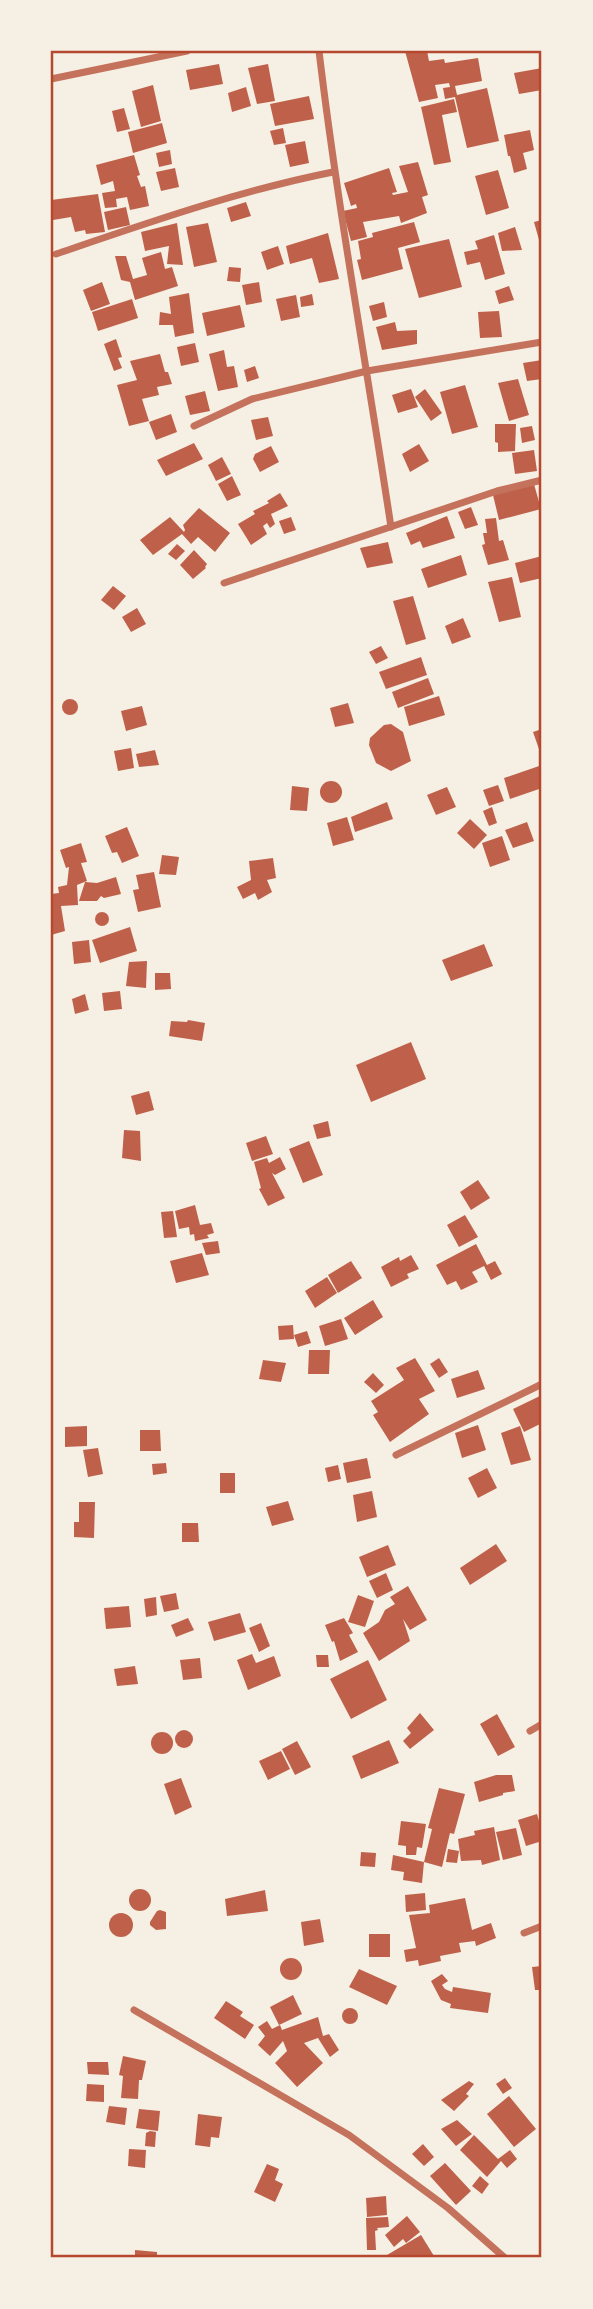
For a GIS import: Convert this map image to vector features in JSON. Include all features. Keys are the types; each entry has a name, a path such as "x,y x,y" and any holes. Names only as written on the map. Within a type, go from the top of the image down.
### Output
{"street":[{"path":"51,79 187,51"},
{"path":"318,51 333,172 368,371 391,527"},
{"path":"56,254 278,183 333,172"},
{"path":"194,426 252,400 368,371 542,342"},
{"path":"224,583 498,491 542,480"},
{"path":"396,1455 542,1384"},
{"path":"530,1731 542,1724"},
{"path":"524,1933 542,1926"},
{"path":"134,2010 349,2135 448,2208 505,2258"}],"building":[{"path":"405,51 427,51 429,61 444,59 445,63 478,58 482,81 455,86 457,95 487,88 499,141 467,148 455,97 445,99 443,88 450,87 449,83 435,85 438,98 419,102"},
{"path":"219,64 223,84 190,90 186,70"},
{"path":"268,64 275,101 257,104 248,68"},
{"path":"542,68 542,90 519,94 514,73"},
{"path":"153,85 161,121 141,127 132,91"},
{"path":"246,87 251,106 232,112 228,93"},
{"path":"309,96 314,119 275,126 270,104"},
{"path":"454,99 457,112 442,115 451,162 434,165 421,107"},
{"path":"124,108 130,129 117,132 112,111"},
{"path":"162,123 167,143 133,153 128,132"},
{"path":"283,128 286,143 274,145 270,131"},
{"path":"530,130 534,150 523,153 527,169 514,173 504,135"},
{"path":"305,141 309,163 290,167 285,145"},
{"path":"170,150 172,164 159,167 156,153"},
{"path":"134,155 140,175 137,176 141,187 145,186 149,206 130,210 127,197 116,199 117,207 105,208 102,193 115,191 113,181 101,185 96,165"},
{"path":"418,162 428,195 422,197 427,213 401,223 399,216 363,222 367,237 351,241 343,211 357,208 356,204 351,206 344,183 389,168 397,192 392,193 393,195 408,192 399,166"},
{"path":"175,168 179,187 161,191 156,172"},
{"path":"498,170 509,208 486,215 475,176"},
{"path":"98,194 105,232 75,232 71,217 53,220 51,200"},
{"path":"246,202 251,216 231,222 227,208"},
{"path":"126,207 130,225 108,230 104,212"},
{"path":"542,220 542,247 541,247 534,222"},
{"path":"414,222 420,242 398,248 403,269 362,280 357,260 361,259 358,241 373,237 372,233"},
{"path":"177,223 183,265 167,264 169,246 145,251 141,232"},
{"path":"208,223 217,262 194,267 186,227"},
{"path":"515,227 522,250 502,251 498,233"},
{"path":"328,233 339,279 319,283 312,258 290,264 286,246"},
{"path":"494,235 505,274 485,280 480,262 467,265 464,252 478,249 475,241"},
{"path":"449,239 462,287 419,298 405,249"},
{"path":"278,246 284,264 267,270 261,252"},
{"path":"161,252 165,269 172,267 178,286 135,300 130,282 121,280 115,256 126,256 133,279 147,275 142,258"},
{"path":"229,267 241,268 240,282 227,281"},
{"path":"102,282 110,304 91,311 83,290"},
{"path":"259,282 262,302 246,305 242,285"},
{"path":"509,286 514,300 499,304 495,291"},
{"path":"189,293 194,333 175,337 173,325 159,325 160,312 171,314 169,297"},
{"path":"312,294 314,305 301,307 300,297"},
{"path":"296,295 300,317 281,321 276,299"},
{"path":"132,299 138,318 98,331 92,312"},
{"path":"384,302 387,317 373,321 369,306"},
{"path":"240,305 245,327 207,336 202,313"},
{"path":"499,311 502,337 480,338 478,312"},
{"path":"395,322 397,331 417,330 417,344 382,350 376,327"},
{"path":"116,339 122,357 118,358 122,368 114,371 104,344"},
{"path":"195,343 199,362 181,366 177,347"},
{"path":"224,350 227,367 234,366 238,387 218,391 209,354"},
{"path":"160,354 172,384 157,387 159,395 142,399 149,421 129,426 117,385 137,380 130,361"},
{"path":"542,360 542,379 527,381 523,363"},
{"path":"255,366 259,378 247,382 244,370"},
{"path":"518,379 529,415 509,421 498,383"},
{"path":"465,385 478,427 452,434 440,392"},
{"path":"411,389 418,407 398,413 392,395"},
{"path":"425,389 442,413 431,421 415,397"},
{"path":"205,391 210,411 190,415 185,396"},
{"path":"171,414 177,432 156,440 149,422"},
{"path":"268,417 273,436 256,440 251,420"},
{"path":"495,424 516,424 515,451 498,452"},
{"path":"532,426 535,440 522,443 520,428"},
{"path":"194,443 203,459 166,476 157,460"},
{"path":"419,444 429,461 410,472 402,454"},
{"path":"271,446 279,462 260,472 253,459 255,454"},
{"path":"534,450 537,471 515,474 512,453"},
{"path":"222,457 231,474 216,481 208,465"},
{"path":"232,476 241,495 227,501 218,484"},
{"path":"534,484 541,509 499,520 493,495"},
{"path":"280,493 288,506 271,514 275,524 270,528 267,523 263,526 267,534 251,545 238,524"},
{"path":"471,507 478,525 465,529 458,512"},
{"path":"199,508 230,533 215,552 198,537 191,544 182,534 153,555 140,540 170,517 184,532 183,525"},
{"path":"447,516 455,538 423,548 420,541 411,545 406,533"},
{"path":"291,517 296,530 284,534 279,521"},
{"path":"496,518 499,541 503,540 509,560 488,565 482,545 485,544 483,533 487,533 485,519"},
{"path":"388,542 393,563 367,568 360,548"},
{"path":"177,544 185,551 176,560 168,554"},
{"path":"194,550 207,564 193,579 180,565"},
{"path":"461,555 467,575 428,588 421,569"},
{"path":"542,556 542,578 520,583 515,563"},
{"path":"512,577 521,617 499,622 488,582"},
{"path":"113,586 126,596 114,610 101,600"},
{"path":"413,596 426,639 406,645 393,601"},
{"path":"137,608 146,624 131,632 122,617"},
{"path":"463,618 471,637 452,644 445,626"},
{"path":"381,646 388,658 376,664 369,652"},
{"path":"421,657 427,675 386,689 379,672"},
{"path":"428,678 434,694 398,708 392,692"},
{"path":"439,696 445,715 409,726 404,707"},
{"path":"70,699 76,701 76,713 70,715 64,713 62,707 64,701"},
{"path":"348,703 354,723 335,727 330,708"},
{"path":"142,706 147,725 126,731 121,711"},
{"path":"391,724 403,732 411,761 391,771 376,763 369,745 370,738 384,725"},
{"path":"542,729 542,751 540,752 533,732"},
{"path":"131,748 134,768 118,771 114,751"},
{"path":"155,750 159,765 139,767 136,754"},
{"path":"542,765 542,788 510,799 504,778"},
{"path":"331,781 341,788 342,792 335,802 331,803 321,796 320,792 327,782"},
{"path":"498,785 504,801 489,806 483,790"},
{"path":"292,786 309,788 307,811 290,810"},
{"path":"447,787 456,807 436,815 427,795"},
{"path":"387,802 393,819 355,832 351,817"},
{"path":"492,807 497,823 489,826 483,811"},
{"path":"347,817 354,840 333,846 327,823"},
{"path":"470,819 487,835 474,849 457,833"},
{"path":"527,822 534,841 513,848 505,830"},
{"path":"127,827 139,856 122,863 117,852 112,853 105,836"},
{"path":"502,836 510,860 490,867 482,843"},
{"path":"81,843 87,862 81,863 87,881 77,885 78,905 61,906 65,931 51,935 51,894 59,893 58,887 67,885 69,867 66,868 60,850"},
{"path":"162,855 179,857 176,875 159,874"},
{"path":"273,858 276,878 267,880 272,892 258,900 255,893 243,899 237,887 251,880 249,861"},
{"path":"154,872 161,907 138,912 133,890 139,889 136,875"},
{"path":"116,877 121,894 104,898 101,896 97,901 79,901 85,882 97,883"},
{"path":"99,912 105,912 109,919 105,926 99,926 95,922 95,916"},
{"path":"130,927 137,951 100,963 92,940"},
{"path":"89,940 91,962 74,964 72,942"},
{"path":"484,944 493,966 451,981 442,960"},
{"path":"147,961 146,988 126,986 129,962"},
{"path":"155,973 170,973 171,989 155,990"},
{"path":"120,991 122,1009 104,1011 102,993"},
{"path":"85,994 89,1010 75,1014 72,999"},
{"path":"171,1021 205,1023 202,1041 169,1036"},
{"path":"411,1042 426,1079 371,1102 356,1065"},
{"path":"149,1091 154,1110 136,1115 131,1096"},
{"path":"328,1121 331,1136 317,1139 313,1125"},
{"path":"124,1130 140,1131 141,1161 122,1158"},
{"path":"266,1136 273,1154 252,1161 246,1143"},
{"path":"309,1141 323,1175 303,1183 289,1149"},
{"path":"280,1157 286,1169 275,1175 272,1173 285,1198 268,1206 259,1189 261,1188 254,1162 267,1158 269,1163"},
{"path":"478,1180 490,1198 471,1210 460,1192"},
{"path":"195,1205 200,1225 211,1223 214,1233 207,1235 209,1238 195,1241 194,1234 190,1235 189,1227 179,1229 175,1211"},
{"path":"173,1211 177,1237 164,1238 161,1212"},
{"path":"465,1215 478,1237 459,1247 447,1225"},
{"path":"218,1241 220,1253 206,1255 202,1243"},
{"path":"476,1244 487,1265 495,1261 502,1274 491,1280 484,1266 472,1272 478,1282 461,1290 456,1281 447,1285 436,1265"},
{"path":"202,1253 209,1275 176,1283 170,1261"},
{"path":"411,1255 419,1269 407,1274 409,1278 391,1287 381,1267 399,1257 400,1261"},
{"path":"351,1261 362,1278 338,1293 328,1275"},
{"path":"327,1277 337,1293 315,1308 305,1291"},
{"path":"373,1300 383,1317 355,1335 344,1318"},
{"path":"341,1319 348,1339 325,1346 319,1326"},
{"path":"293,1325 294,1339 279,1340 278,1326"},
{"path":"307,1331 311,1343 298,1347 294,1335"},
{"path":"309,1350 330,1350 329,1374 308,1374"},
{"path":"415,1358 435,1391 419,1399 429,1414 390,1442 373,1415 378,1412 371,1401 404,1380 396,1368"},
{"path":"439,1358 448,1372 439,1378 430,1364"},
{"path":"263,1360 286,1363 281,1382 259,1379"},
{"path":"478,1370 485,1389 457,1398 451,1379"},
{"path":"373,1373 384,1385 376,1393 364,1382"},
{"path":"542,1395 542,1423 524,1432 513,1409"},
{"path":"478,1425 486,1450 462,1458 455,1433"},
{"path":"87,1426 87,1446 65,1447 65,1427"},
{"path":"520,1426 531,1460 511,1465 501,1433"},
{"path":"140,1430 160,1430 161,1451 140,1451"},
{"path":"98,1448 103,1474 88,1477 83,1450"},
{"path":"367,1458 371,1478 347,1483 343,1463"},
{"path":"166,1463 167,1473 153,1475 152,1464"},
{"path":"338,1465 341,1479 328,1482 325,1468"},
{"path":"487,1468 497,1488 478,1498 468,1478"},
{"path":"220,1473 235,1473 235,1493 220,1493"},
{"path":"372,1491 377,1517 357,1522 353,1495"},
{"path":"288,1501 294,1520 272,1526 266,1507"},
{"path":"79,1502 95,1502 94,1538 74,1537 74,1522 79,1522"},
{"path":"182,1523 198,1523 199,1542 182,1542"},
{"path":"496,1544 507,1561 470,1585 460,1568"},
{"path":"388,1545 396,1565 367,1577 359,1557"},
{"path":"386,1573 393,1590 377,1598 369,1581"},
{"path":"408,1586 427,1620 410,1630 403,1619 410,1641 379,1661 363,1633 379,1622 385,1610 395,1604 390,1597"},
{"path":"176,1593 179,1609 164,1612 160,1596"},
{"path":"358,1595 374,1601 365,1627 348,1622"},
{"path":"156,1597 157,1615 146,1617 144,1599"},
{"path":"129,1606 131,1627 106,1629 104,1608"},
{"path":"240,1613 246,1632 214,1641 208,1622"},
{"path":"188,1618 194,1630 176,1637 171,1625"},
{"path":"344,1618 353,1633 349,1635 358,1652 340,1661 334,1641 332,1642 325,1625"},
{"path":"261,1623 270,1646 259,1652 249,1628"},
{"path":"252,1654 256,1663 274,1656 281,1676 248,1690 237,1660"},
{"path":"316,1655 328,1655 329,1667 317,1667"},
{"path":"200,1658 202,1678 183,1680 180,1660"},
{"path":"368,1660 387,1700 351,1719 330,1679"},
{"path":"135,1666 138,1684 117,1686 114,1669"},
{"path":"420,1713 434,1730 410,1749 403,1741 411,1733 407,1728"},
{"path":"497,1714 515,1747 498,1756 480,1724"},
{"path":"184,1730 190,1733 193,1739 190,1745 184,1748 178,1745 175,1739 178,1733"},
{"path":"162,1732 170,1735 173,1743 170,1751 162,1754 154,1751 151,1743 154,1735"},
{"path":"389,1740 399,1763 361,1779 352,1756"},
{"path":"297,1741 311,1767 295,1775 282,1749"},
{"path":"281,1751 290,1769 268,1780 259,1761"},
{"path":"496,1775 512,1775 515,1791 479,1802 474,1782"},
{"path":"181,1778 192,1807 175,1815 164,1784"},
{"path":"439,1788 465,1794 454,1834 450,1833 442,1867 424,1862 432,1829 428,1828"},
{"path":"537,1814 542,1841 526,1846 518,1820"},
{"path":"401,1821 426,1824 422,1848 417,1847 416,1855 406,1855 406,1846 398,1845"},
{"path":"494,1827 500,1860 482,1865 481,1860 461,1861 458,1839 475,1835 474,1831"},
{"path":"516,1828 522,1855 503,1860 496,1832"},
{"path":"448,1849 459,1851 457,1863 446,1862"},
{"path":"361,1852 376,1853 375,1867 360,1866"},
{"path":"393,1855 424,1862 422,1883 403,1880 404,1872 391,1870"},
{"path":"140,1889 148,1892 151,1900 148,1908 140,1911 132,1908 129,1900 132,1892"},
{"path":"265,1890 268,1911 227,1916 225,1899"},
{"path":"425,1893 426,1910 406,1912 405,1895"},
{"path":"465,1898 472,1930 491,1923 496,1938 476,1946 475,1941 459,1943 461,1952 440,1956 441,1961 419,1966 418,1960 406,1962 404,1950 416,1948 409,1915 430,1913 429,1905"},
{"path":"160,1910 166,1912 166,1929 156,1930 150,1922"},
{"path":"121,1913 132,1920 133,1925 126,1936 121,1937 110,1930 109,1925 116,1914"},
{"path":"320,1919 324,1942 304,1946 301,1922"},
{"path":"369,1934 390,1934 390,1957 369,1957"},
{"path":"291,1958 299,1961 302,1969 299,1977 291,1980 283,1977 280,1969 283,1961"},
{"path":"542,1966 542,1990 535,1990 532,1967"},
{"path":"359,1969 397,1986 387,2005 349,1987"},
{"path":"442,1974 448,1981 442,1985 452,1992 453,1987 491,1993 488,2013 450,2008 451,2004 441,2000 431,1981"},
{"path":"293,1995 302,2014 279,2025 270,2007"},
{"path":"226,2001 243,2012 240,2016 254,2025 245,2039 214,2018"},
{"path":"347,2008 353,2008 358,2016 356,2022 347,2024 342,2019 342,2013"},
{"path":"318,2017 323,2036 329,2034 339,2050 330,2057 318,2038 304,2043 323,2063 297,2087 275,2063 287,2051 283,2041 270,2056 258,2045 265,2036 258,2027 267,2021 272,2029 280,2025 282,2030"},
{"path":"123,2056 146,2061 142,2080 139,2080 138,2099 121,2098 123,2076 119,2075"},
{"path":"87,2062 108,2062 109,2075 88,2074"},
{"path":"505,2078 512,2088 503,2094 496,2084"},
{"path":"469,2081 474,2084 466,2094 469,2096 454,2111 441,2100"},
{"path":"87,2084 104,2085 104,2102 86,2101"},
{"path":"509,2096 536,2129 514,2147 487,2114"},
{"path":"109,2106 127,2108 125,2125 106,2122"},
{"path":"139,2109 160,2111 158,2131 136,2128"},
{"path":"198,2114 222,2117 219,2138 211,2137 210,2147 195,2145"},
{"path":"457,2120 472,2134 456,2146 441,2129"},
{"path":"156,2132 155,2147 145,2146 146,2133"},
{"path":"474,2135 498,2159 510,2150 517,2159 507,2168 501,2161 487,2177 460,2150"},
{"path":"423,2144 434,2157 424,2166 412,2154"},
{"path":"129,2149 146,2150 145,2168 128,2166"},
{"path":"445,2163 471,2191 456,2205 430,2176"},
{"path":"267,2164 279,2169 275,2180 283,2184 275,2202 254,2192"},
{"path":"480,2176 489,2184 482,2194 472,2186"},
{"path":"386,2196 387,2215 367,2217 366,2198"},
{"path":"407,2216 420,2232 406,2243 403,2239 394,2247 385,2235"},
{"path":"388,2217 389,2227 377,2228 375,2231 376,2250 367,2250 366,2218"},
{"path":"421,2235 434,2256 431,2258 389,2258 387,2255"},
{"path":"135,2250 157,2252 157,2258 135,2258"}]}
